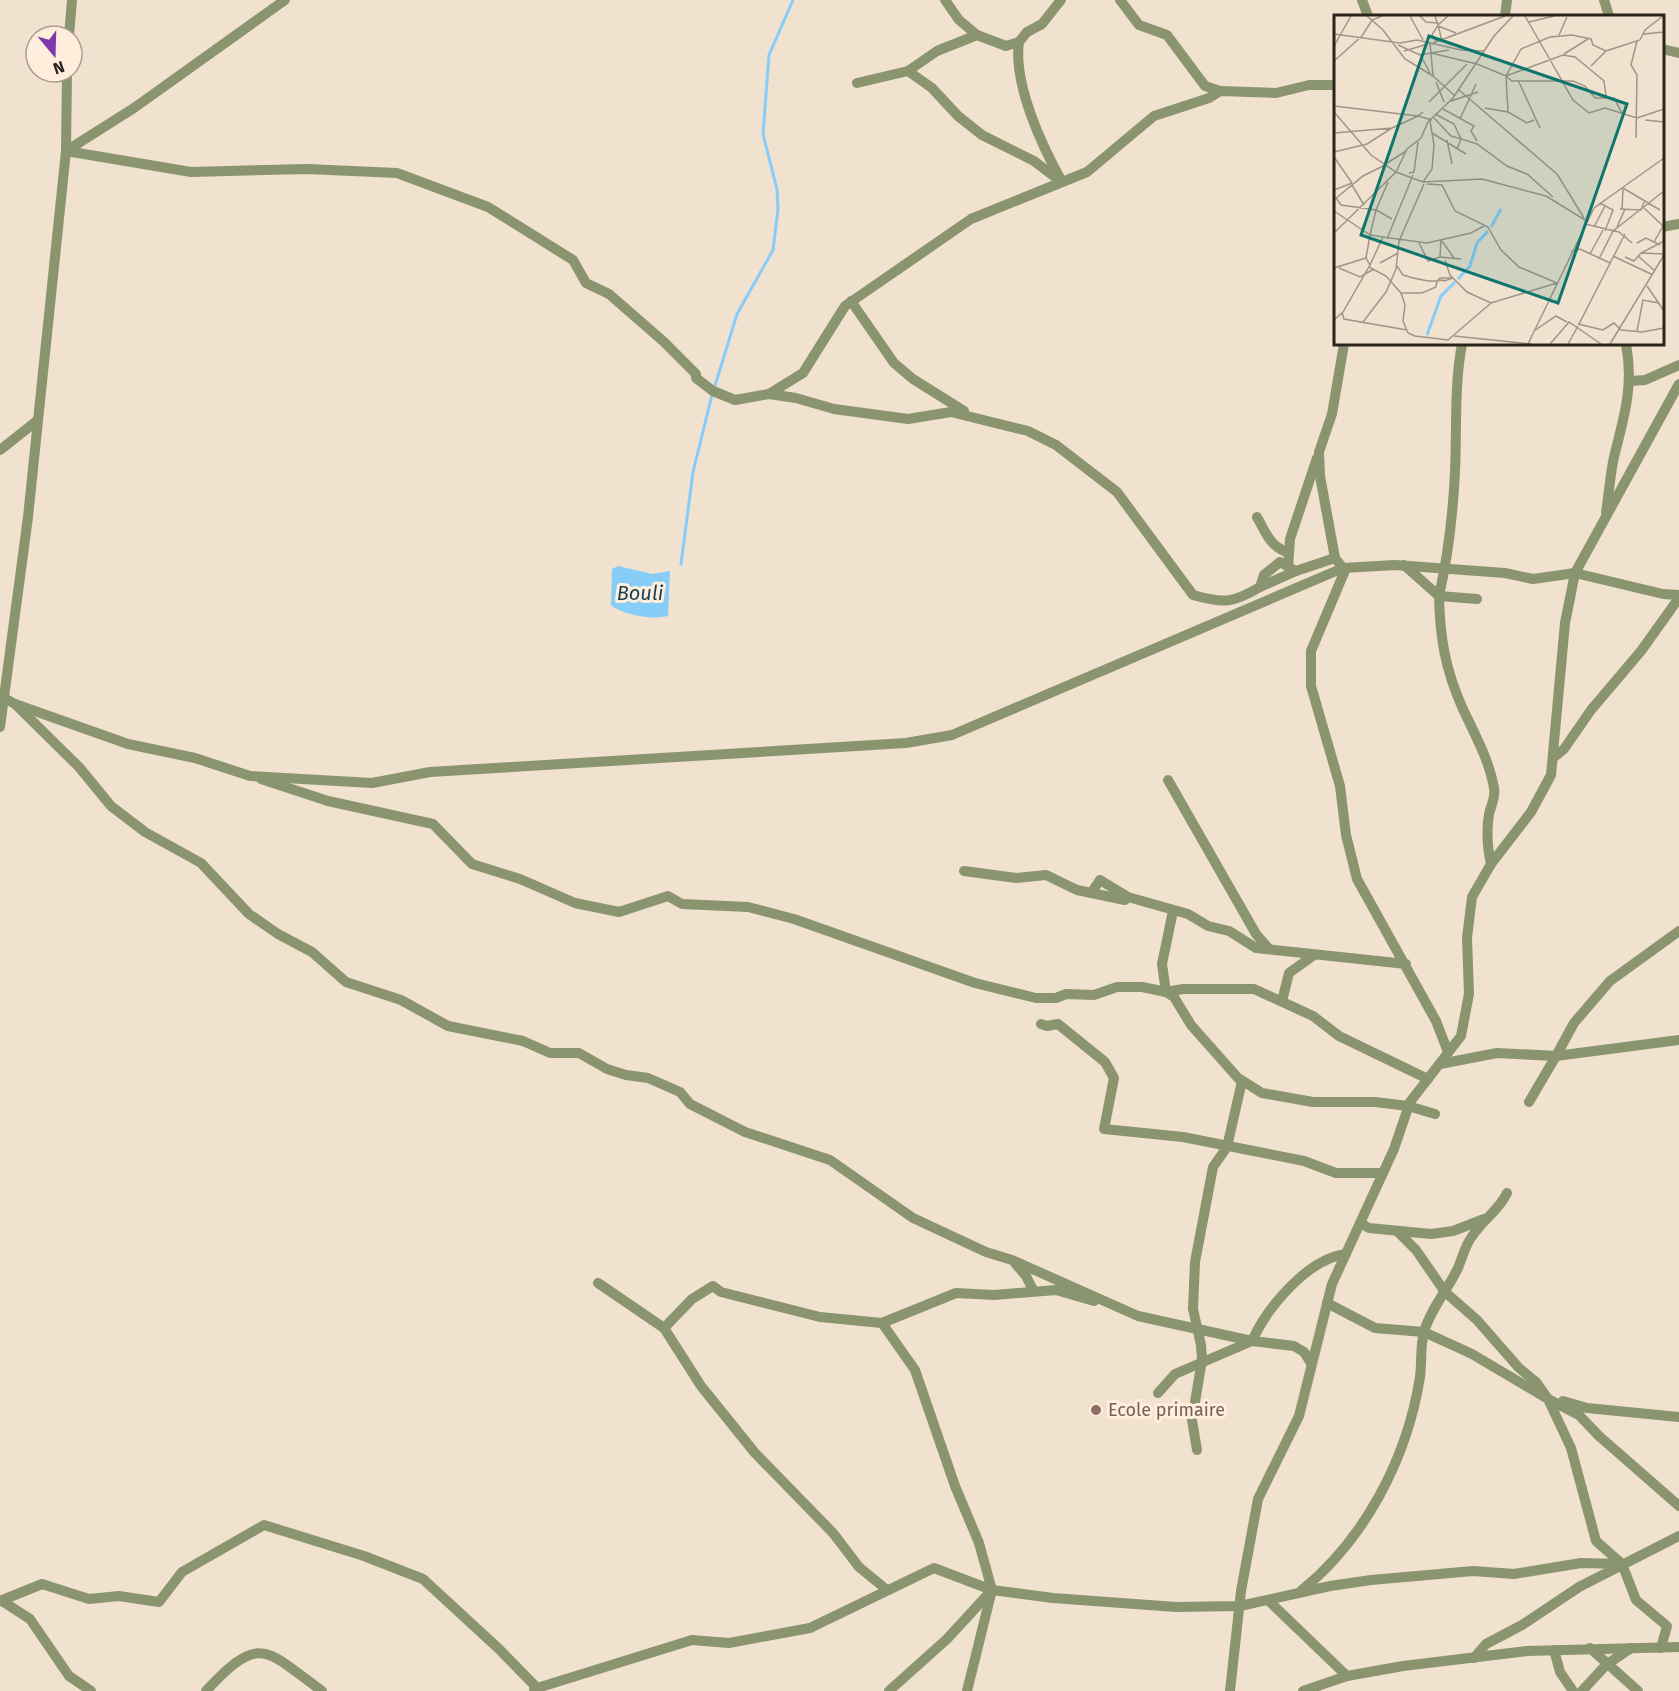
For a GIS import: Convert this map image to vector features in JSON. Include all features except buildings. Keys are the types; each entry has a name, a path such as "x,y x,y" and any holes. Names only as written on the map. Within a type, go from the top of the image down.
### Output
{"street":[{"path":"70,24 72,0"},
{"path":"66,151 134,108 285,0"},
{"path":"945,0 959,20 977,35 1006,46 1019,42"},
{"path":"959,0 959,20"},
{"path":"1061,0 1042,24 1027,32 1019,42 1017,58 1040,141 1062,182"},
{"path":"1120,0 1139,25 1167,35 1205,86 1220,91 1276,93 1308,85 1334,85"},
{"path":"1362,0 1368,15"},
{"path":"1505,15 1507,0"},
{"path":"1604,0 1609,15"},
{"path":"857,83 908,71 937,51 977,35"},
{"path":"1664,49 1679,53"},
{"path":"908,71 932,88 958,116 982,135 1034,161 1062,182"},
{"path":"0,727 10,701 4,674 38,420 66,151 67,84"},
{"path":"769,394 803,373 845,306 971,219 1088,172 1154,116 1209,98 1220,91"},
{"path":"66,151 191,172 307,169 397,173 488,207 573,260 586,283 609,294 663,341 696,374 696,378 713,391 735,400 769,394 796,398 834,409 908,419 951,412 972,415 1029,431 1056,445 1117,492 1193,595 1213,601 1239,600 1292,569 1335,558"},
{"path":"1664,227 1679,224"},
{"path":"851,301 894,363 913,379 972,415"},
{"path":"1288,592 1292,569 1290,547 1332,414 1344,345"},
{"path":"1462,345 1457,369 1455,473 1445,568 1439,596 1440,642 1462,705 1485,755 1495,790 1486,840 1491,864"},
{"path":"1605,519 1614,458 1624,428 1630,381 1626,345"},
{"path":"1630,381 1645,380 1679,365"},
{"path":"1230,1691 1240,1606 1258,1499 1299,1416 1327,1303 1346,1254 1383,1173 1408,1106 1461,1036 1469,994 1467,938 1472,897 1491,864 1531,812 1551,775 1565,622 1575,573 1679,384"},
{"path":"0,450 38,420"},
{"path":"1319,452 1320,476 1335,558 1344,568"},
{"path":"1257,517 1269,541 1290,547"},
{"path":"1404,565 1439,596 1477,599"},
{"path":"250,776 372,783 430,772 906,743 951,735 1344,568 1404,565 1533,579 1575,573 1663,594 1679,595"},
{"path":"1344,568 1311,651 1311,686 1340,786 1346,835 1357,879 1436,1021 1448,1052"},
{"path":"1553,758 1564,749 1592,710 1641,651 1679,595"},
{"path":"10,701 148,750 195,758 328,801 433,824 472,864 520,879 575,903 619,912 668,896 682,904 748,907 794,919 975,983 1036,998 1056,998 1066,994 1094,995 1117,987 1142,987 1166,992 1174,997 1191,1025 1216,1055 1242,1081 1262,1093 1313,1102 1375,1102 1408,1106 1435,1114"},
{"path":"10,701 80,767 111,806 145,832 201,863 249,914 278,934 312,951 346,982 401,1000 448,1026 523,1041 550,1053 579,1053 607,1069 648,1078 680,1092 690,1104 745,1132 830,1160 913,1218 986,1252 1012,1260 1138,1316 1252,1341 1294,1346 1304,1352 1311,1363"},
{"path":"1167,780 1257,934 1269,949"},
{"path":"964,871 1016,878 1046,875 1077,890 1091,893 1100,880 1109,888 1143,904 1188,914 1208,926 1229,931 1256,948 1406,964"},
{"path":"1166,992 1162,964 1173,910"},
{"path":"1529,1102 1574,1023 1610,981 1679,931"},
{"path":"1282,1001 1289,973 1314,955"},
{"path":"1166,992 1183,989 1254,989 1313,1016 1339,1036 1428,1079"},
{"path":"1041,1024 1047,1026 1058,1024 1105,1062 1114,1078 1104,1130 1183,1137 1304,1161 1336,1173 1383,1173"},
{"path":"1440,1064 1497,1053 1556,1056 1679,1040"},
{"path":"1197,1450 1192,1420 1202,1360 1192,1294 1195,1262 1213,1167 1227,1147 1242,1081"},
{"path":"1360,1223 1369,1228 1442,1233 1484,1218 1500,1207 1507,1193"},
{"path":"1299,1593 1326,1571 1375,1505 1391,1478 1420,1378 1424,1332 1459,1266 1466,1244 1484,1218"},
{"path":"1397,1231 1416,1250 1445,1292 1477,1320 1519,1368 1536,1382 1548,1399 1571,1448 1596,1541 1622,1564 1636,1600 1673,1626 1661,1648"},
{"path":"1158,1393 1175,1374 1202,1360 1252,1341 1262,1318 1295,1282 1324,1262 1346,1254"},
{"path":"1012,1260 1026,1276 1032,1290"},
{"path":"598,1283 664,1328 701,1386 755,1453 833,1533 859,1567 887,1590"},
{"path":"664,1328 692,1299 713,1286 720,1292 820,1317 882,1323 957,1293 994,1295 1032,1290 1056,1290 1109,1304"},
{"path":"1327,1303 1375,1328 1424,1332 1472,1354 1579,1415 1599,1436 1679,1506"},
{"path":"882,1323 915,1370 955,1486 979,1543 993,1590 967,1691"},
{"path":"1548,1399 1587,1408 1679,1417"},
{"path":"1,1601 42,1584 89,1599 119,1596 159,1602 182,1572 264,1525 364,1556 423,1579 500,1649 536,1690 692,1640 729,1643 810,1628 934,1568 993,1590 1053,1598 1164,1606 1240,1606 1371,1580 1434,1573 1473,1571 1514,1574 1581,1563 1622,1564"},
{"path":"1474,1658 1486,1644 1579,1587 1679,1536"},
{"path":"890,1691 947,1639 993,1590"},
{"path":"1,1601 30,1619 69,1676 91,1691"},
{"path":"1269,1601 1347,1676"},
{"path":"1303,1691 1347,1676 1403,1666 1554,1650 1679,1647"},
{"path":"1590,1648 1606,1665 1638,1691"},
{"path":"1582,1691 1606,1665 1632,1648"},
{"path":"1554,1650 1560,1672 1573,1691"},
{"path":"206,1691 231,1664 256,1653 273,1654 322,1691"}],"water":[{"name":"Bouli","path":"618,566 652,574 670,571 668,616 638,616 623,612 611,605 612,569"}],"waterway":[{"path":"714,389 737,314 773,250 778,209 777,189 763,134 769,55 793,0"},
{"path":"681,564 693,472 712,395"}],"place":[{"name":"Ecole primaire","path":"1096,1410"}]}
